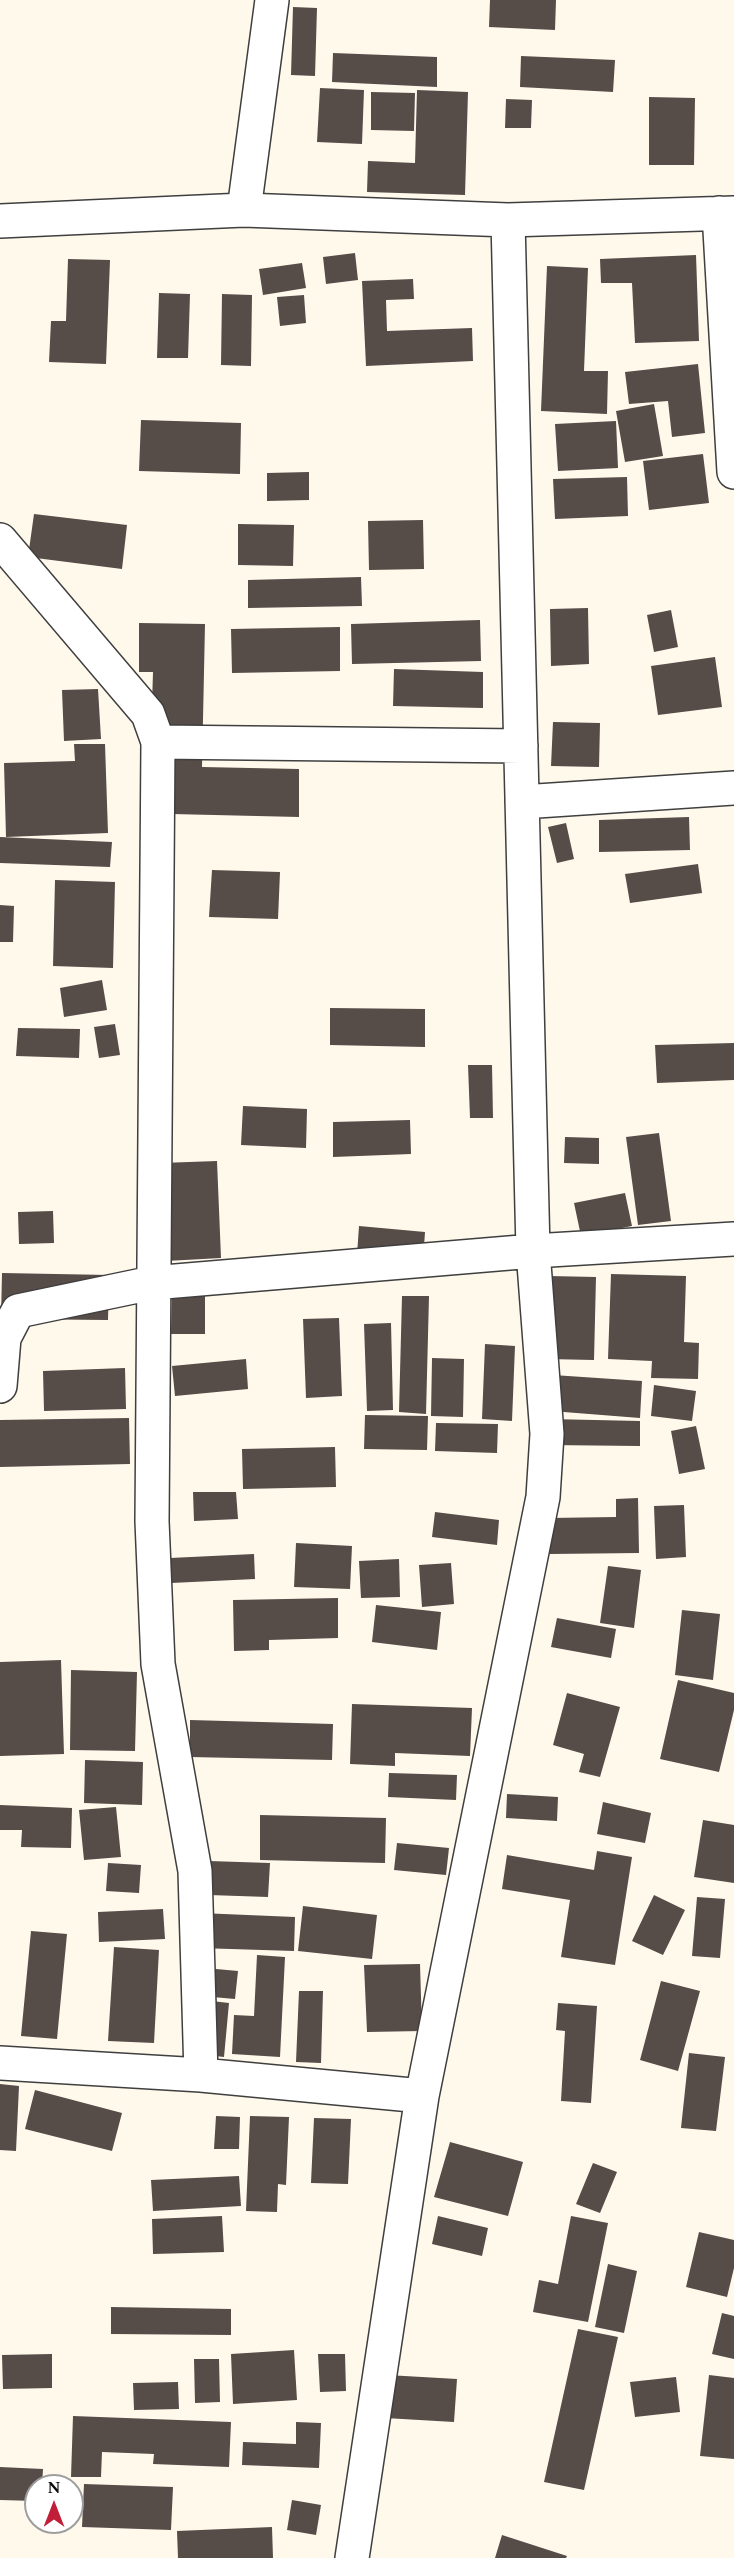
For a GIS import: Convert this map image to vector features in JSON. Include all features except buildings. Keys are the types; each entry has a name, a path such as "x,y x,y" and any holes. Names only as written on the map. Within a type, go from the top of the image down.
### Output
{"street":[{"path":"244,210 272,0"},
{"path":"0,221 244,210 508,220 727,213 734,472"},
{"path":"352,2558 422,2096 543,1497 547,1434 533,1251 508,220"},
{"path":"0,540 142,706 148,714 158,742 152,1284 152,1521 158,1664 195,1871 201,2075"},
{"path":"158,742 521,746"},
{"path":"522,802 734,788"},
{"path":"0,1386 4,1338 18,1311 152,1284 533,1251 734,1239"},
{"path":"0,2063 201,2075 422,2096"}]}
